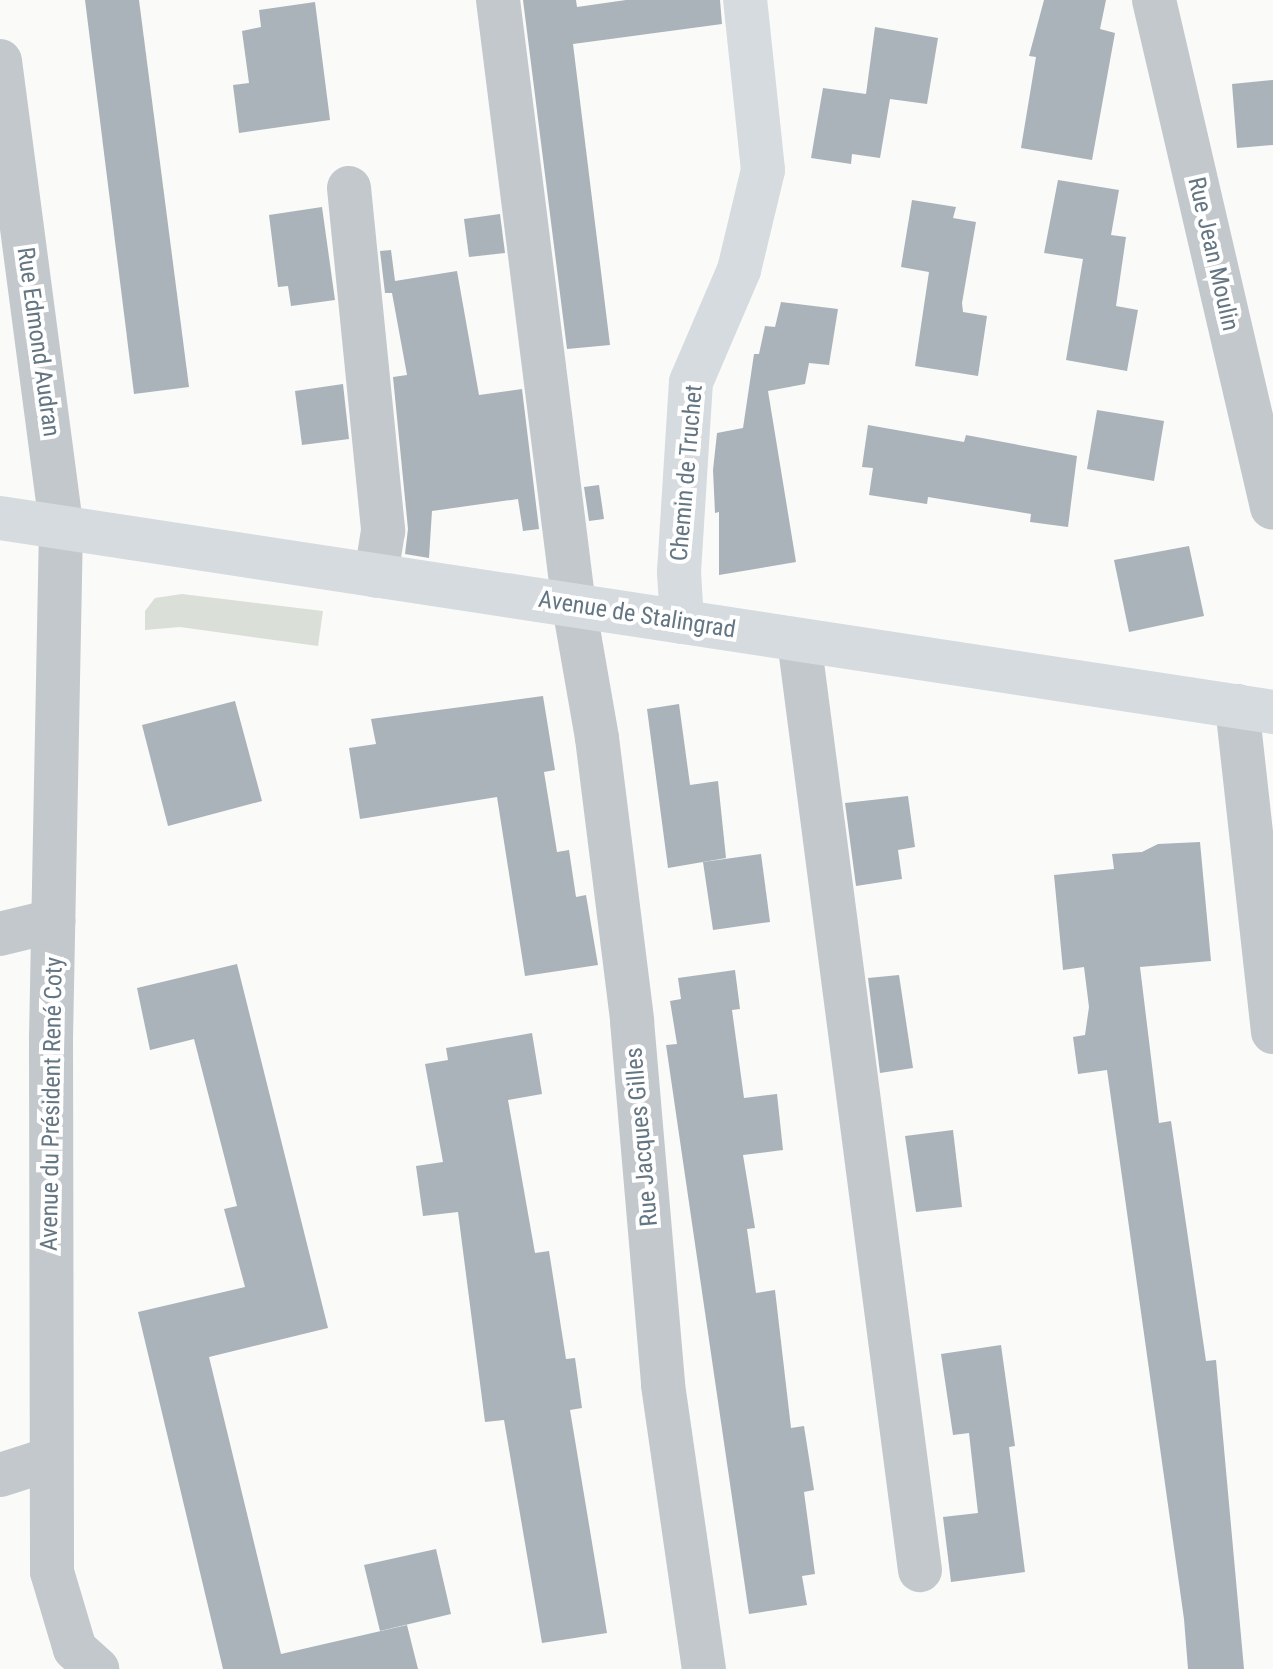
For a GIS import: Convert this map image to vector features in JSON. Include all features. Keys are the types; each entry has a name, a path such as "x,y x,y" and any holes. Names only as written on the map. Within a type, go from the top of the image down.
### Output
{"main road":[{"name":"Chemin de Truchet","path":"682,622 679,572 691,382 739,270 763,170 745,0"},
{"name":"Avenue de Stalingrad","path":"0,518 1255,709"}],"street":[{"name":"Rue Jacques Gilles","path":"498,0 574,606 597,738 628,990 663,1385 704,1669"},
{"name":"Rue Jean Moulin","path":"1154,0 1272,507"},
{"name":"Rue Edmond Audran","path":"0,61 3,107 61,527"},
{"path":"349,188 383,531 376,575"},
{"name":"Avenue du Président René Coty","path":"61,527 53,921 52,1572 75,1649 97,1669"},
{"path":"799,640 920,1570"},
{"path":"1255,709 1272,1020"},
{"path":"0,934 53,921"},
{"path":"0,1475 50,1459"}],"shaded area":[{"path":"182,594 323,611 318,646 180,627 145,630 145,611 155,598"}],"building":[{"path":"85,0 139,0 189,387 134,394"},
{"path":"523,0 576,0 577,7 626,0 720,0 722,24 573,44 610,345 567,349"},
{"path":"1044,0 1106,0 1100,29 1115,33 1092,160 1021,148 1036,57 1029,56"},
{"path":"315,2 330,120 239,133 233,85 249,83 242,31 261,27 259,10"},
{"path":"875,27 938,38 927,104 890,99 880,158 852,154 851,164 811,158 823,88 866,94"},
{"path":"1273,80 1273,145 1237,148 1232,84"},
{"path":"1058,180 1119,190 1111,235 1126,237 1116,306 1138,310 1127,371 1066,360 1083,259 1044,253"},
{"path":"912,200 956,207 953,218 976,222 962,303 963,312 987,316 978,376 915,366 929,272 901,267"},
{"path":"322,207 335,300 291,306 288,286 278,287 269,215"},
{"path":"500,214 505,253 469,257 464,219"},
{"path":"391,250 395,281 457,271 479,395 522,389 539,529 523,531 518,499 432,511 429,558 405,554 408,529 393,377 407,375 392,293 385,293 380,251"},
{"path":"781,302 838,309 829,365 809,363 805,384 768,391 796,562 719,575 719,512 715,513 713,470 717,433 743,428 754,354 759,354 765,326 775,327"},
{"path":"343,384 349,439 302,445 295,391"},
{"path":"1097,410 1164,421 1154,481 1087,469"},
{"path":"868,425 964,442 966,435 1077,456 1068,527 1030,522 1031,514 928,497 927,504 869,495 873,468 862,467"},
{"path":"599,485 604,519 589,521 584,487"},
{"path":"1189,546 1204,616 1129,632 1114,560"},
{"path":"543,696 555,770 544,772 557,852 569,850 576,897 586,895 598,965 525,976 497,797 360,819 349,748 376,744 371,719"},
{"path":"235,701 262,801 168,826 142,725"},
{"path":"679,704 690,785 718,781 726,858 668,868 647,709"},
{"path":"908,796 915,847 898,850 902,879 856,886 845,803"},
{"path":"1200,842 1211,961 1140,967 1159,1123 1171,1121 1206,1361 1216,1360 1244,1669 1188,1669 1184,1619 1107,1070 1078,1074 1073,1037 1085,1035 1089,1007 1084,967 1063,970 1054,875 1114,869 1112,854 1142,852 1158,844"},
{"path":"761,854 770,922 713,930 703,862"},
{"path":"237,964 328,1328 209,1357 281,1654 407,1625 418,1669 223,1669 138,1312 245,1287 224,1209 237,1206 194,1039 150,1050 137,988"},
{"path":"735,970 740,1009 732,1010 744,1098 777,1094 783,1150 743,1155 755,1228 747,1229 756,1293 775,1290 791,1428 804,1426 814,1490 804,1492 815,1574 802,1576 807,1605 749,1614 666,1045 677,1044 670,1001 681,999 678,978"},
{"path":"899,975 913,1068 880,1073 868,978"},
{"path":"532,1033 542,1094 508,1100 535,1253 549,1251 566,1359 575,1358 582,1408 570,1410 607,1633 542,1643 504,1420 485,1422 458,1212 423,1216 416,1166 443,1162 425,1064 448,1060 446,1048"},
{"path":"953,1130 962,1207 916,1212 905,1136"},
{"path":"1001,1345 1015,1446 1009,1447 1025,1572 951,1582 943,1517 978,1513 969,1433 953,1435 941,1354"},
{"path":"436,1549 451,1614 380,1631 364,1565"}]}
